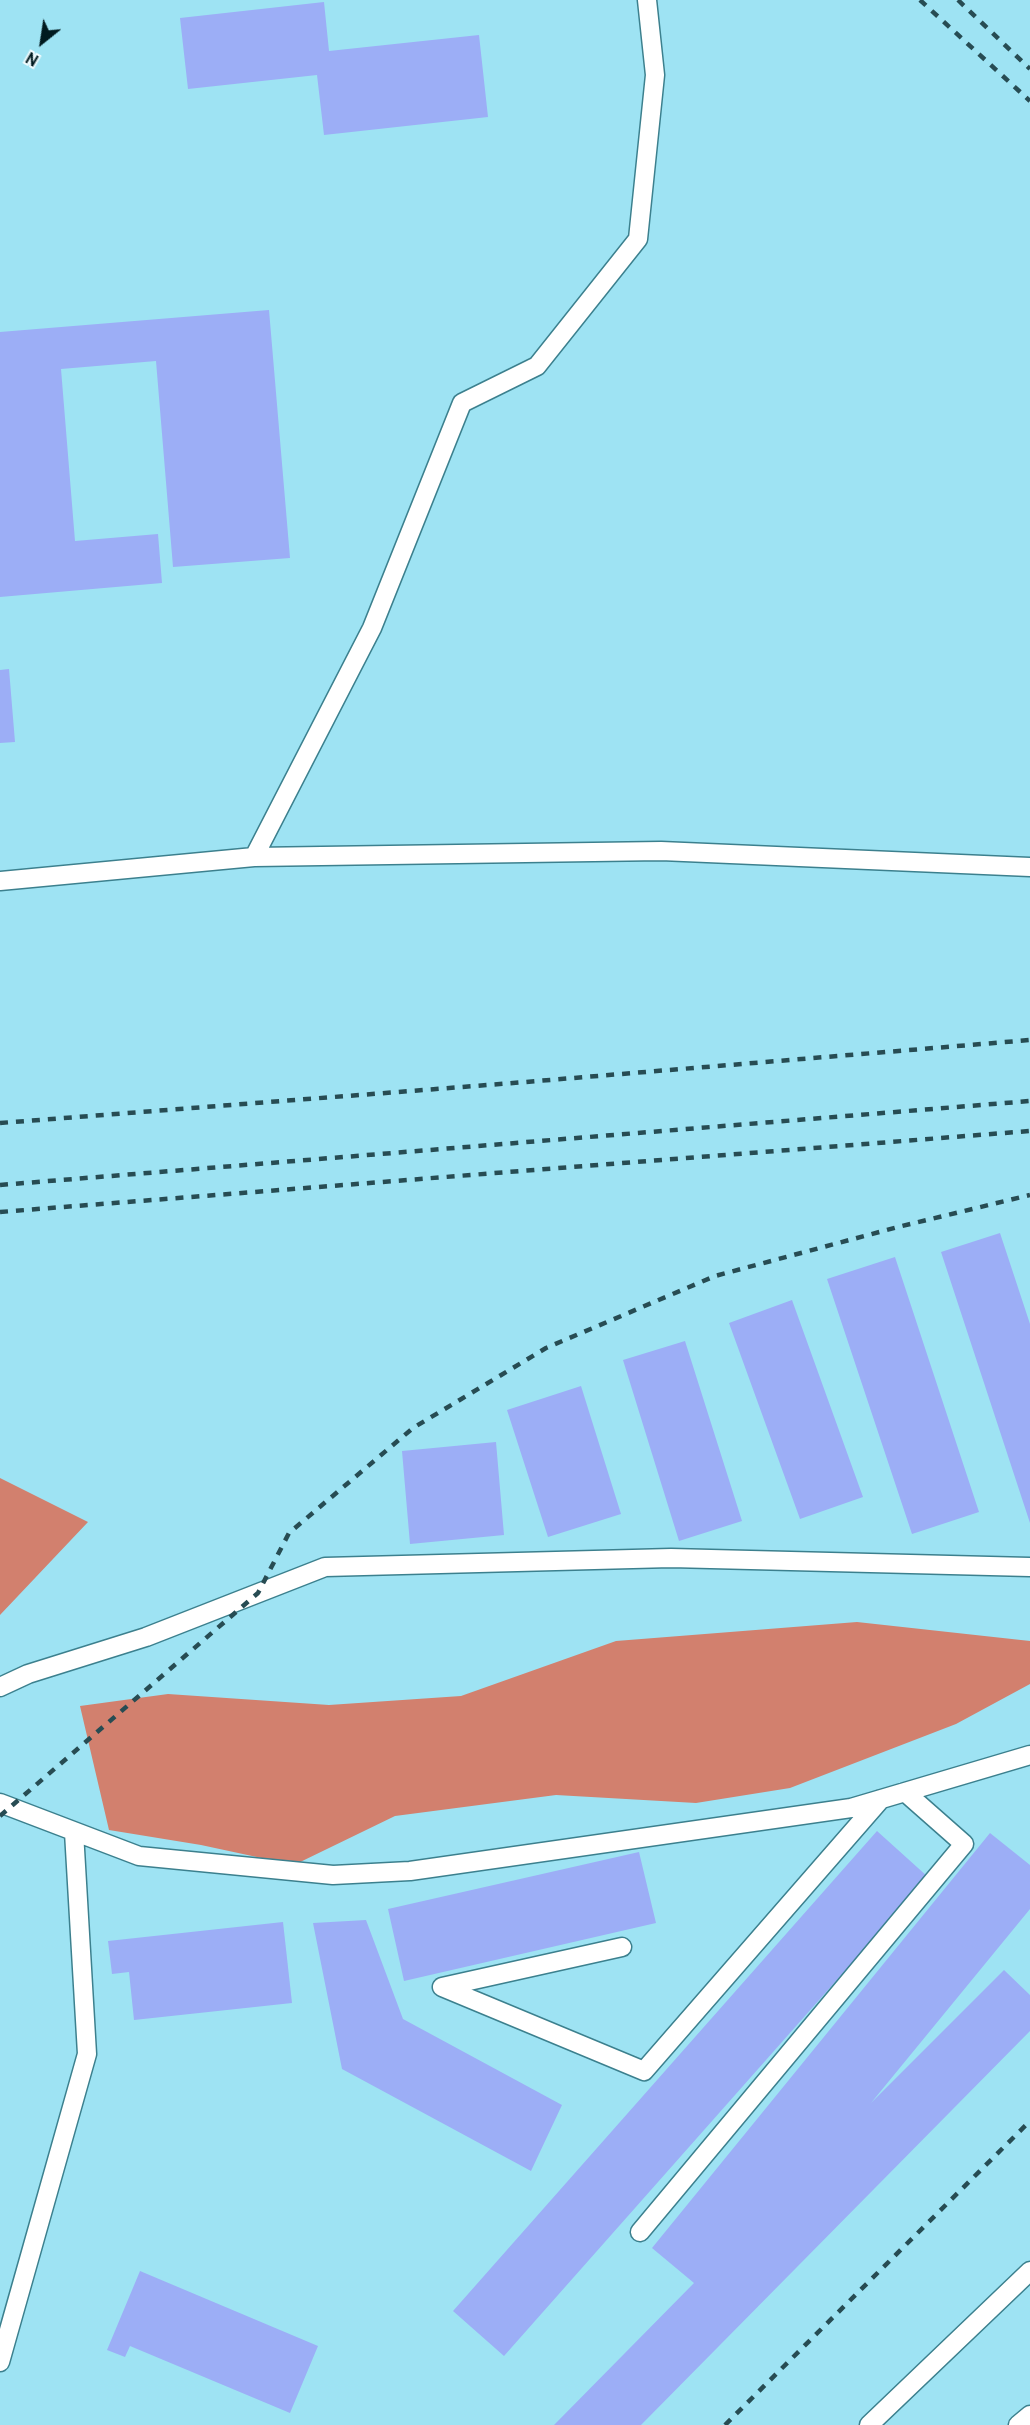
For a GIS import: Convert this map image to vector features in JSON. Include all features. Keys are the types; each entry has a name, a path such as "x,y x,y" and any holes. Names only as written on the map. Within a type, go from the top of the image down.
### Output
{"lane":[{"path":"254,856 372,628 462,403 537,366 638,239 655,75 646,0"},
{"path":"0,881 254,856 661,851 1030,867"},
{"path":"0,1687 28,1674 146,1637 325,1567 671,1558 1030,1567"},
{"path":"0,1803 139,1856 333,1875 410,1871 851,1808 1030,1755"},
{"path":"640,2232 964,1844 905,1792"},
{"path":"622,1947 442,1987 644,2071 880,1798"},
{"path":"0,2362 87,2054 74,1832"},
{"path":"869,2425 1030,2271"},
{"path":"1018,2425 1030,2415"}],"shaded area":[{"path":"0,1478 88,1522 0,1615"},
{"path":"857,1622 1030,1641 1030,1684 956,1724 790,1788 696,1803 556,1795 395,1816 294,1865 201,1845 109,1830 80,1706 168,1694 329,1705 461,1696 616,1641"}],"building":[{"path":"324,2 329,51 479,35 488,117 324,135 317,75 188,89 180,18"},
{"path":"269,310 290,558 173,567 156,361 61,369 75,541 158,534 162,583 0,597 0,332"},
{"path":"9,669 15,742 0,743 0,670"},
{"path":"1000,1233 1030,1324 1030,1523 941,1252"},
{"path":"895,1257 979,1512 912,1534 827,1279"},
{"path":"792,1300 863,1497 800,1519 729,1323"},
{"path":"685,1341 742,1521 679,1541 623,1360"},
{"path":"581,1386 621,1514 548,1537 507,1410"},
{"path":"496,1442 504,1535 410,1544 402,1451"},
{"path":"877,1831 928,1877 504,2356 453,2311"},
{"path":"990,1833 1030,1865 1030,1909 871,2103 1004,1970 1030,1995 1030,2031 641,2425 554,2425 694,2283 652,2248"},
{"path":"639,1852 656,1923 404,1981 388,1909"},
{"path":"366,1920 403,2019 562,2105 531,2171 342,2069 313,1923"},
{"path":"283,1922 292,2003 134,2020 129,1972 112,1974 108,1941"},
{"path":"140,2271 318,2346 290,2413 130,2346 125,2357 107,2350"}],"railway":[{"path":"920,0 1030,101"},
{"path":"958,0 1030,69"},
{"path":"0,1123 1030,1040"},
{"path":"0,1185 1030,1101"},
{"path":"0,1212 1030,1131"},
{"path":"0,1816 258,1593 289,1533 413,1428 546,1348 715,1276 898,1227 1030,1195"},
{"path":"725,2425 1030,2121"}]}
